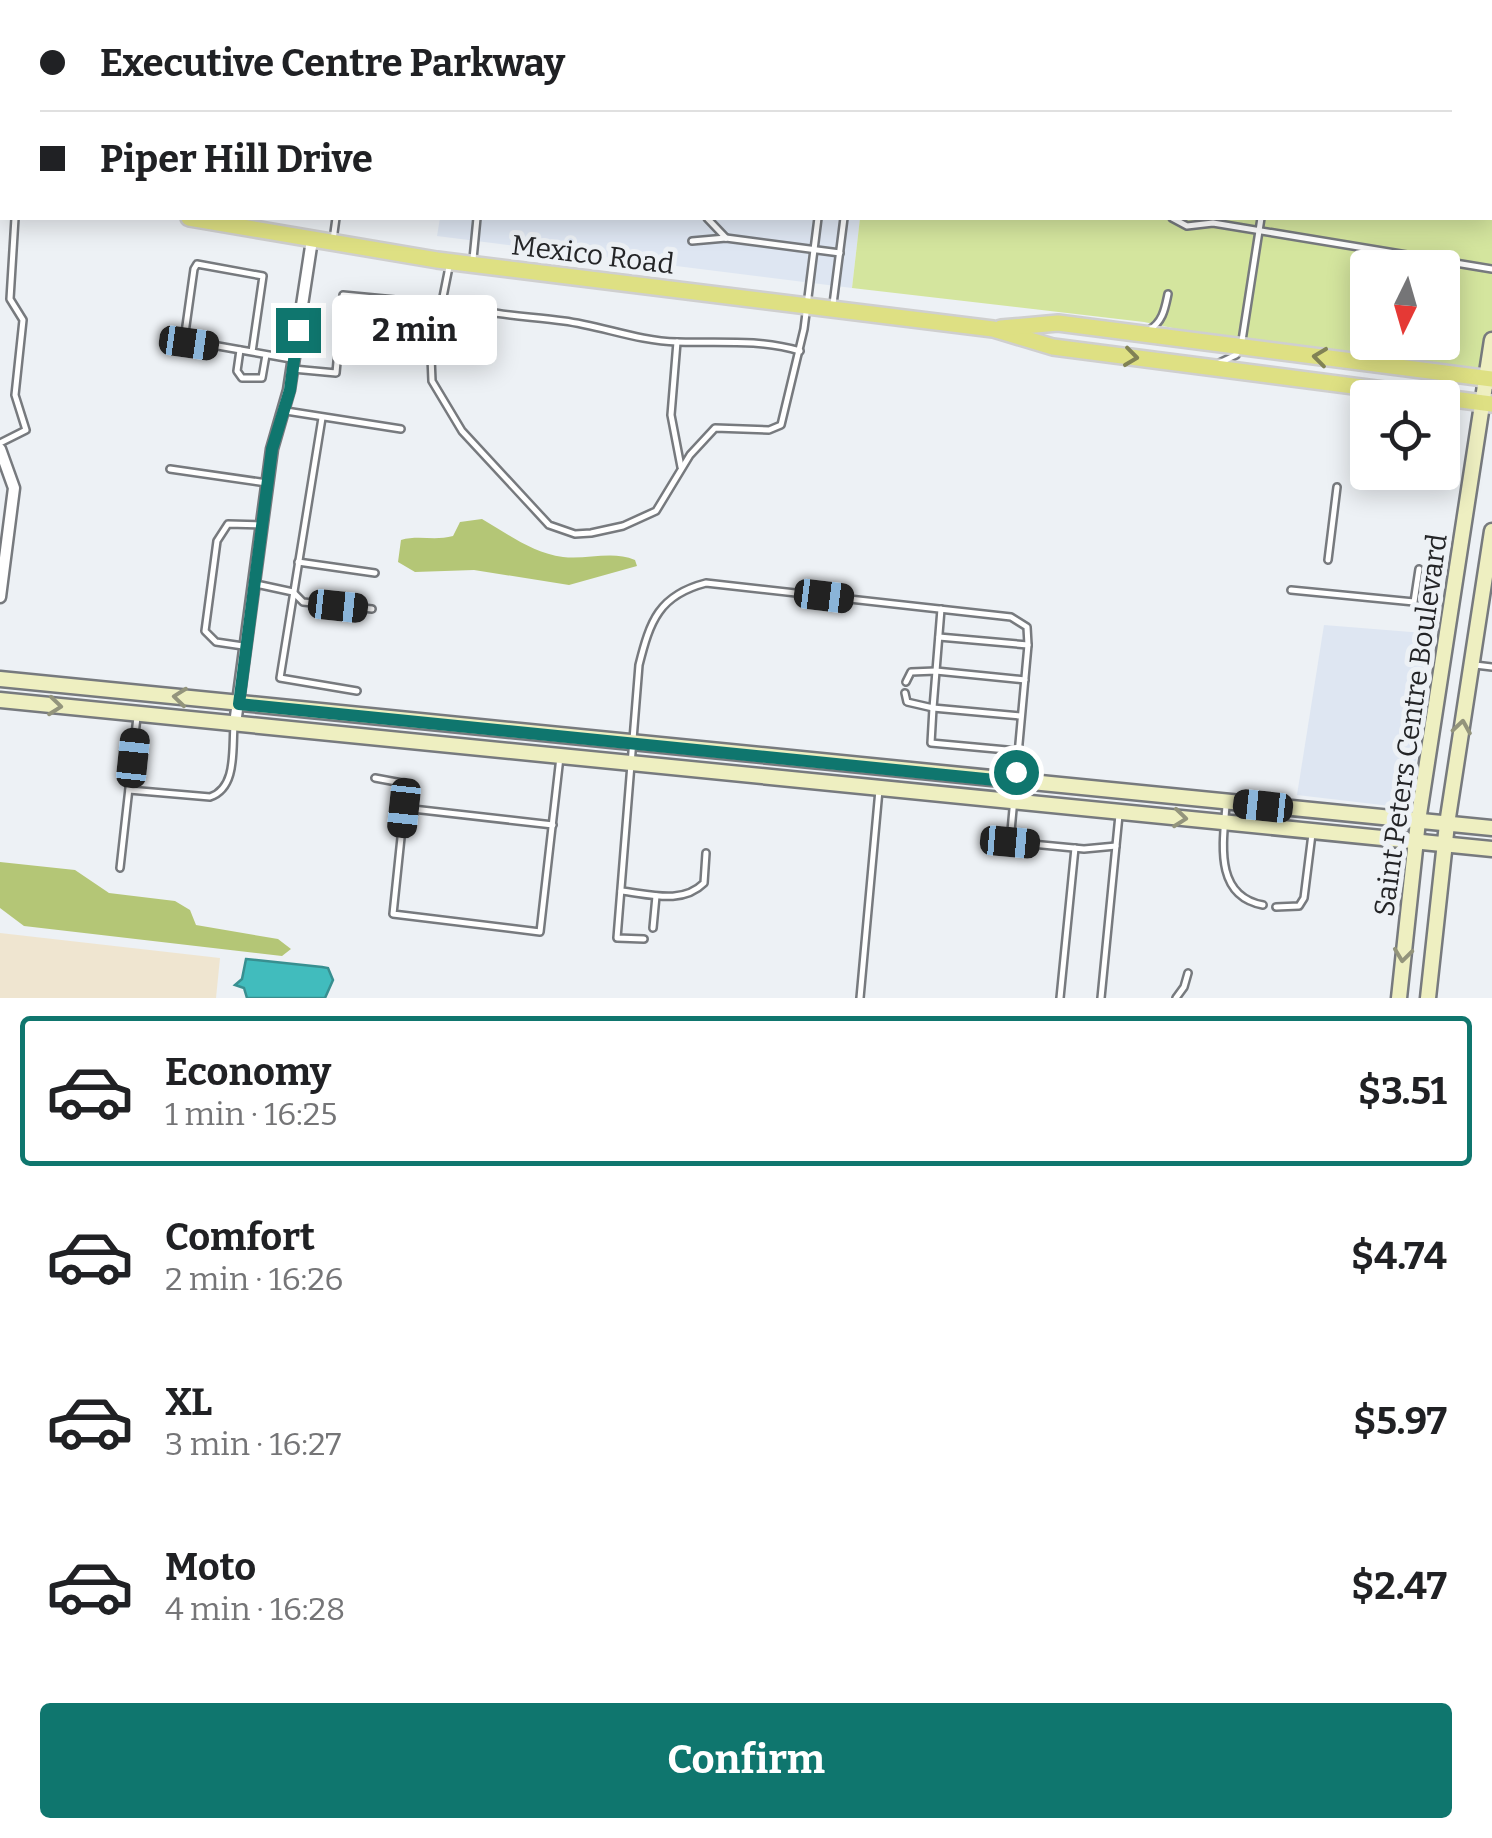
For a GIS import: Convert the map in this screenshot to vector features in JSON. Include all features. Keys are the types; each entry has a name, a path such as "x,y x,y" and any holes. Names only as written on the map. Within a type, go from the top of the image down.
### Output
{"main road":[{"name":"Mexico Road","path":"201,220 450,262 992,329 1054,347 1488,403"},
{"name":"Mexico Road","path":"992,329 1058,323 1489,379"}],"street":[{"path":"235,724 272,449 294,364 312,240"},
{"name":"Saint Peters Centre Boulevard","path":"1398,998 1418,821 1488,403 1492,340"},
{"path":"0,446 14,488 0,598"},
{"name":"Saint Peters Centre Boulevard","path":"1428,998 1444,845 1492,531"},
{"path":"0,679 1492,828"},
{"path":"0,700 1492,850"}],"lane":[{"path":"0,446 26,430 14,394 22,320 10,299 14,220"},
{"path":"332,243 336,220"},
{"path":"472,264 477,220"},
{"path":"709,220 726,238"},
{"path":"450,262 431,358 432,381 462,431 549,525 575,534 591,533 640,520 656,511 690,455 715,428 768,430 781,425 800,350 818,220"},
{"path":"832,309 844,220"},
{"path":"1176,220 1188,226 1213,220 1260,232 1492,269"},
{"path":"1210,367 1236,355 1241,347 1261,220"},
{"path":"692,241 726,238 840,253"},
{"path":"252,352 263,276 197,264 184,340 336,372 344,295 416,302"},
{"path":"1140,335 1156,326 1168,294"},
{"path":"444,299 481,313 568,321 641,339 712,340 800,350"},
{"path":"678,342 671,415 682,470"},
{"path":"240,350 237,371 242,378 262,378 266,355"},
{"path":"283,410 401,429"},
{"path":"322,418 280,678 356,691"},
{"path":"170,469 267,483"},
{"path":"1328,560 1337,487"},
{"path":"246,647 210,640 205,623 220,533 234,522 262,524"},
{"path":"298,562 375,572"},
{"path":"1291,590 1414,602 1418,569"},
{"path":"644,939 617,938 639,665 646,636 663,603 706,582 1012,617 1026,627 1028,645 1010,842 1075,848 1116,846"},
{"path":"254,583 293,592 303,602 372,609"},
{"path":"942,609 931,743 1018,751"},
{"path":"939,637 1028,645"},
{"path":"1472,664 1492,667"},
{"path":"906,682 911,672 1024,680"},
{"path":"905,693 912,705 1020,716"},
{"path":"120,868 138,714"},
{"path":"129,790 218,795 226,787 230,771 235,724"},
{"path":"375,778 402,783 406,790 393,914 540,932 560,754"},
{"path":"860,998 879,787"},
{"path":"1226,802 1222,860 1226,874 1237,894 1263,906"},
{"path":"404,808 552,825"},
{"path":"1101,998 1119,812"},
{"path":"1276,907 1299,906 1304,898 1312,832"},
{"path":"1060,998 1075,848"},
{"path":"621,891 684,895 696,890 704,883 706,854"},
{"path":"653,928 656,895"},
{"path":"1176,998 1188,973"}],"shaded area":[{"path":"440,220 860,220 852,288 437,236"},
{"path":"1324,625 1436,634 1411,792 1399,807 1297,795"},
{"path":"0,933 220,958 216,998 0,998"}],"green space":[{"path":"860,220 1492,220 1492,371 1408,360 1460,360 1460,250 1350,250 1350,352 1144,322 852,288"},
{"path":"482,519 552,555 617,556 635,560 637,566 569,585 474,570 415,572 398,562 401,540 453,536 460,522"},
{"path":"0,862 75,870 109,893 175,901 190,910 196,925 278,939 291,949 282,956 24,926 0,908"}],"water":[{"path":"246,959 328,968 333,980 325,998 247,998 244,988 235,985 242,979"}],"route":[{"path":"298,330 290,390 272,449 239,704 1015,782 1016,772"}]}
